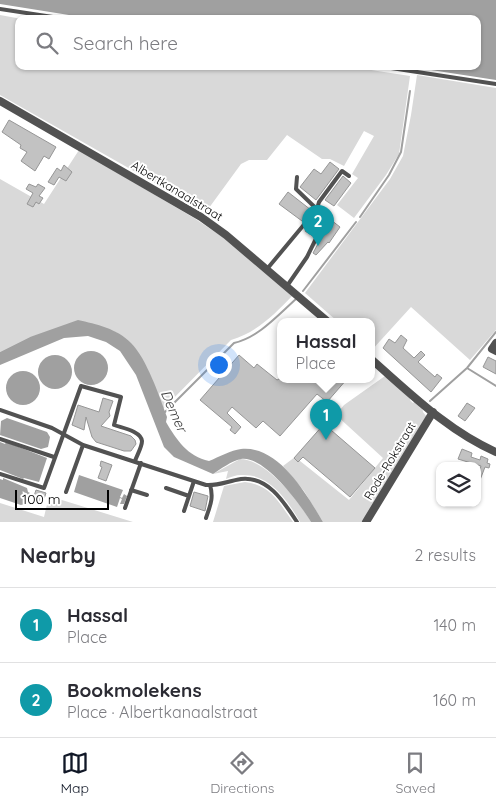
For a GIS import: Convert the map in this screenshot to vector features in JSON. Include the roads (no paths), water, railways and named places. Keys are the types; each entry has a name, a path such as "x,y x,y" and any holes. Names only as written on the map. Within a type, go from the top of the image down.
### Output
{"street":[{"name":"Albertkanaalstraat","path":"0,101 202,217 267,269 324,318"},
{"path":"496,343 492,349 496,351"},
{"path":"375,362 433,412 482,446 496,452"},
{"name":"Rode-Rokstraat","path":"366,522 433,412"}],"lane":[{"path":"0,9 40,15"},
{"path":"404,70 496,84"},
{"path":"267,269 317,209 319,202 342,171 349,176"},
{"path":"287,286 307,258 326,218 296,189 297,177"},
{"path":"0,474 44,488 81,386 121,397 114,425 135,432 140,437 142,442 135,461"},
{"path":"0,410 52,428 83,445 194,481 210,485 218,485 241,479 261,482 280,498 296,522"},
{"path":"0,439 54,457"},
{"path":"66,492 83,445"},
{"path":"125,508 140,463"},
{"path":"184,511 194,481"},
{"path":"206,518 212,501 210,485"},
{"path":"166,488 189,496"},
{"path":"132,490 147,495"}],"waterway":[{"path":"360,217 389,175 401,152 410,91"},
{"path":"303,291 356,222"},
{"name":"Demer","path":"164,413 234,343 260,331 296,299"},
{"path":"430,401 467,368 496,332"},
{"path":"467,368 496,386"}],"place":[{"name":"Bookmolekens","path":"318,246"},
{"name":"Hassal","path":"326,440"}]}
